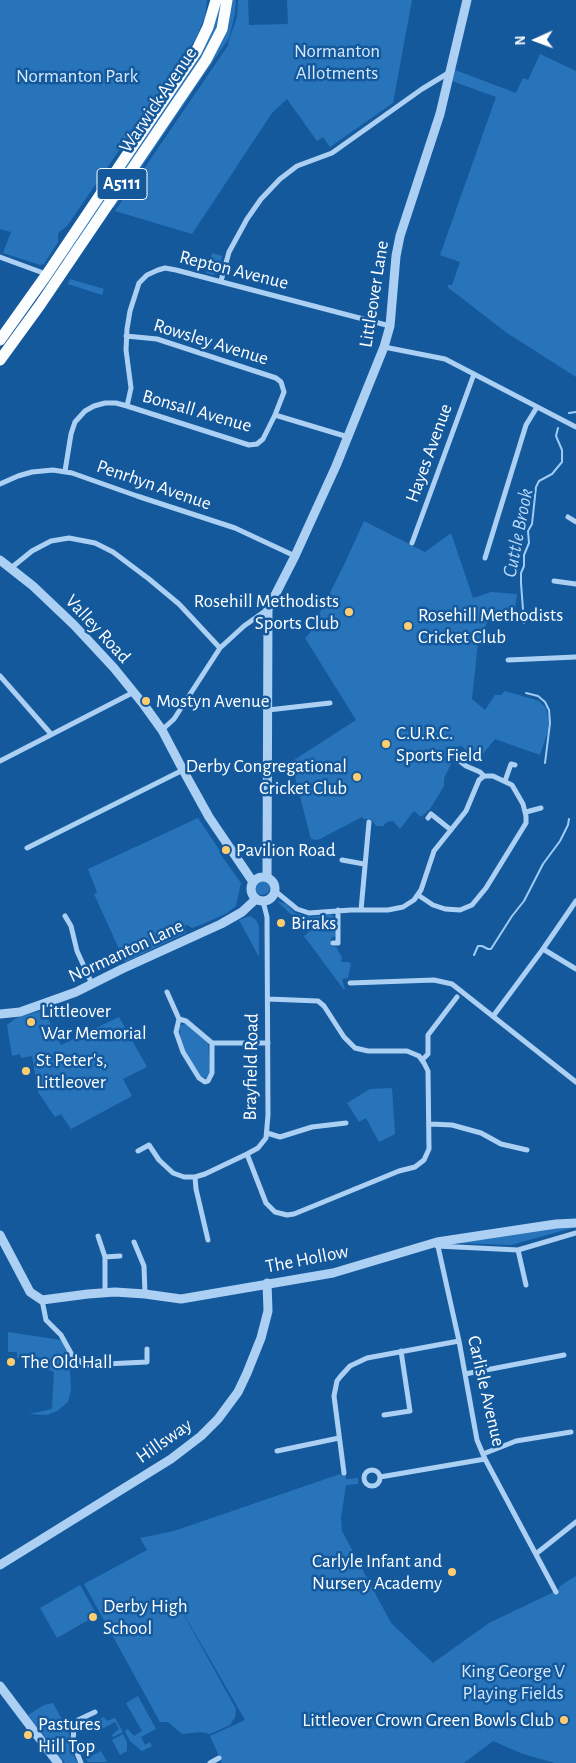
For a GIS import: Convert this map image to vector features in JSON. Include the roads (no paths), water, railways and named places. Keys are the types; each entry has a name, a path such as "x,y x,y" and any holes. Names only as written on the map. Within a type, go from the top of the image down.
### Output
{"highway":[{"name":"Warwick Avenue","path":"0,340 47,274 196,52 208,27 216,0"},
{"name":"Warwick Avenue","path":"0,360 40,305 206,60 222,29 227,0"}],"street":[{"name":"Littleover Lane","path":"268,609 348,437 384,347 390,326 396,256 400,236 440,114 467,0"},
{"path":"221,281 229,252 247,219 261,199 280,179 298,166 332,153 422,89 451,72"},
{"path":"0,257 47,274"},
{"name":"Repton Avenue","path":"127,406 131,385 126,357 126,336 130,311 136,289 142,280 150,273 163,269 171,269 221,281 390,326"},
{"name":"Rowsley Avenue","path":"126,336 157,339 276,378 280,381 284,390 275,415"},
{"path":"384,347 444,358 576,427"},
{"name":"Hayes Avenue","path":"412,543 474,374"},
{"name":"Bonsall Avenue","path":"65,471 72,430 82,414 92,407 104,403 116,403 127,406 251,445 263,439 275,415 348,437"},
{"path":"485,558 526,426 537,407"},
{"name":"Penrhyn Avenue","path":"0,484 32,472 48,470 65,471 235,528 294,556"},
{"path":"568,517 576,522"},
{"path":"11,568 32,550 48,542 67,538 95,542 113,552 149,578 179,604 220,648"},
{"name":"Valley Road","path":"0,560 33,586 74,625 114,668 162,730"},
{"path":"554,581 576,584"},
{"path":"253,882 260,877 267,877 274,882 275,892 271,899 260,900 252,893 253,882 209,816 162,730 174,718 220,648 244,626 268,609"},
{"path":"267,877 268,609"},
{"path":"508,660 576,657"},
{"path":"0,676 51,734"},
{"path":"0,761 134,692"},
{"path":"268,710 330,703"},
{"path":"459,754 456,758 484,776"},
{"path":"505,780 511,764 515,765"},
{"path":"27,848 183,770"},
{"path":"275,892 305,913 313,914 338,910 398,909 410,903 418,894 426,878 434,851 468,808 479,780 484,776 493,776 505,780 512,785 517,790 526,812 524,827 475,903 460,910 444,910 433,905 418,894"},
{"path":"526,812 541,808"},
{"path":"428,818 431,814 451,830"},
{"path":"361,910 369,822"},
{"path":"342,860 364,864"},
{"name":"Normanton Lane","path":"0,1014 20,1012 69,995 221,924 260,900"},
{"name":"Brayfield Road","path":"195,1177 247,1154 262,1144 266,1138 268,1115 267,917 260,900"},
{"path":"494,1015 576,901"},
{"path":"333,943 338,943 338,910"},
{"path":"65,916 71,926 77,951 92,984"},
{"path":"543,949 576,969"},
{"path":"350,983 428,980 447,982 456,986 494,1015 576,1082"},
{"path":"167,992 178,1019 176,1032 183,1052 199,1078 205,1082 208,1081 212,1073 212,1043"},
{"path":"422,1060 428,1054 428,1035 457,997"},
{"path":"247,1154 266,1203 280,1214 294,1214 418,1165 426,1157 429,1149 428,1071 422,1060 415,1054 407,1051 368,1051 356,1048 344,1037 324,1006 318,1001 268,999"},
{"path":"178,1019 186,1021 212,1043 268,1043"},
{"path":"267,1133 280,1137 312,1126 346,1122"},
{"path":"430,1124 452,1124 502,1144 527,1150"},
{"path":"138,1151 149,1145 159,1160 173,1173 184,1177 195,1177 196,1190 208,1240"},
{"name":"The Hollow","path":"42,1300 105,1293 145,1294 181,1300 267,1283 332,1273 437,1244 548,1225 576,1223"},
{"path":"437,1244 518,1250 576,1233"},
{"path":"0,1235 30,1292 42,1300 46,1320 62,1335 72,1355 85,1365 147,1362 147,1349"},
{"path":"98,1236 106,1257 105,1293"},
{"path":"134,1242 144,1266 145,1294"},
{"name":"Carlisle Avenue","path":"437,1244 459,1341 477,1440 484,1457 537,1553 556,1592"},
{"path":"518,1250 526,1285"},
{"path":"106,1257 120,1256"},
{"name":"Hillsway","path":"0,1565 171,1459 201,1436 218,1419 238,1392 261,1338 268,1311 267,1283"},
{"path":"344,1473 334,1396 337,1381 340,1377 350,1366 366,1358 459,1341"},
{"path":"384,1415 410,1411 401,1351"},
{"path":"465,1374 564,1355"},
{"path":"380,1477 484,1457 516,1441 571,1432"},
{"path":"277,1451 339,1438"},
{"path":"537,1553 576,1522"},
{"path":"1,1689 58,1763"},
{"path":"81,1763 73,1743 74,1725 78,1720 95,1712"},
{"path":"210,1763 219,1758"}],"waterway":[{"name":"Cuttle Brook","path":"569,413 576,412"},
{"name":"Cuttle Brook","path":"524,623 521,573 524,566 524,555 529,543 528,531 532,524 536,487 539,481 552,474 562,462 562,450 556,436 558,428"},
{"name":"Cuttle Brook","path":"526,693 538,696 545,702 549,710 550,723 545,763"},
{"name":"Cuttle Brook","path":"474,955 478,946 491,949 524,901 543,864 560,841 569,819"}],"place":[{"name":"Rosehill Methodists Sports Club","path":"349,612"},
{"name":"Rosehill Methodists Cricket Club","path":"408,626"},
{"name":"Mostyn Avenue","path":"146,701"},
{"name":"C.U.R.C. Sports Field","path":"386,744"},
{"name":"Derby Congregational Cricket Club","path":"357,777"},
{"name":"Pavilion Road","path":"226,850"},
{"name":"Biraks","path":"281,923"},
{"name":"Littleover War Memorial","path":"31,1022"},
{"name":"St Peter's, Littleover","path":"26,1071"},
{"name":"The Old Hall","path":"11,1362"},
{"name":"Carlyle Infant and Nursery Academy","path":"452,1572"},
{"name":"Derby High School","path":"93,1617"},
{"name":"Littleover Crown Green Bowls Club","path":"564,1720"},
{"name":"Pastures Hill Top","path":"28,1735"}],"park label":[{"name":"Normanton Allotments","path":"337,62"},
{"name":"Normanton Park","path":"77,76"},
{"name":"King George V Playing Fields","path":"513,1682"}]}
